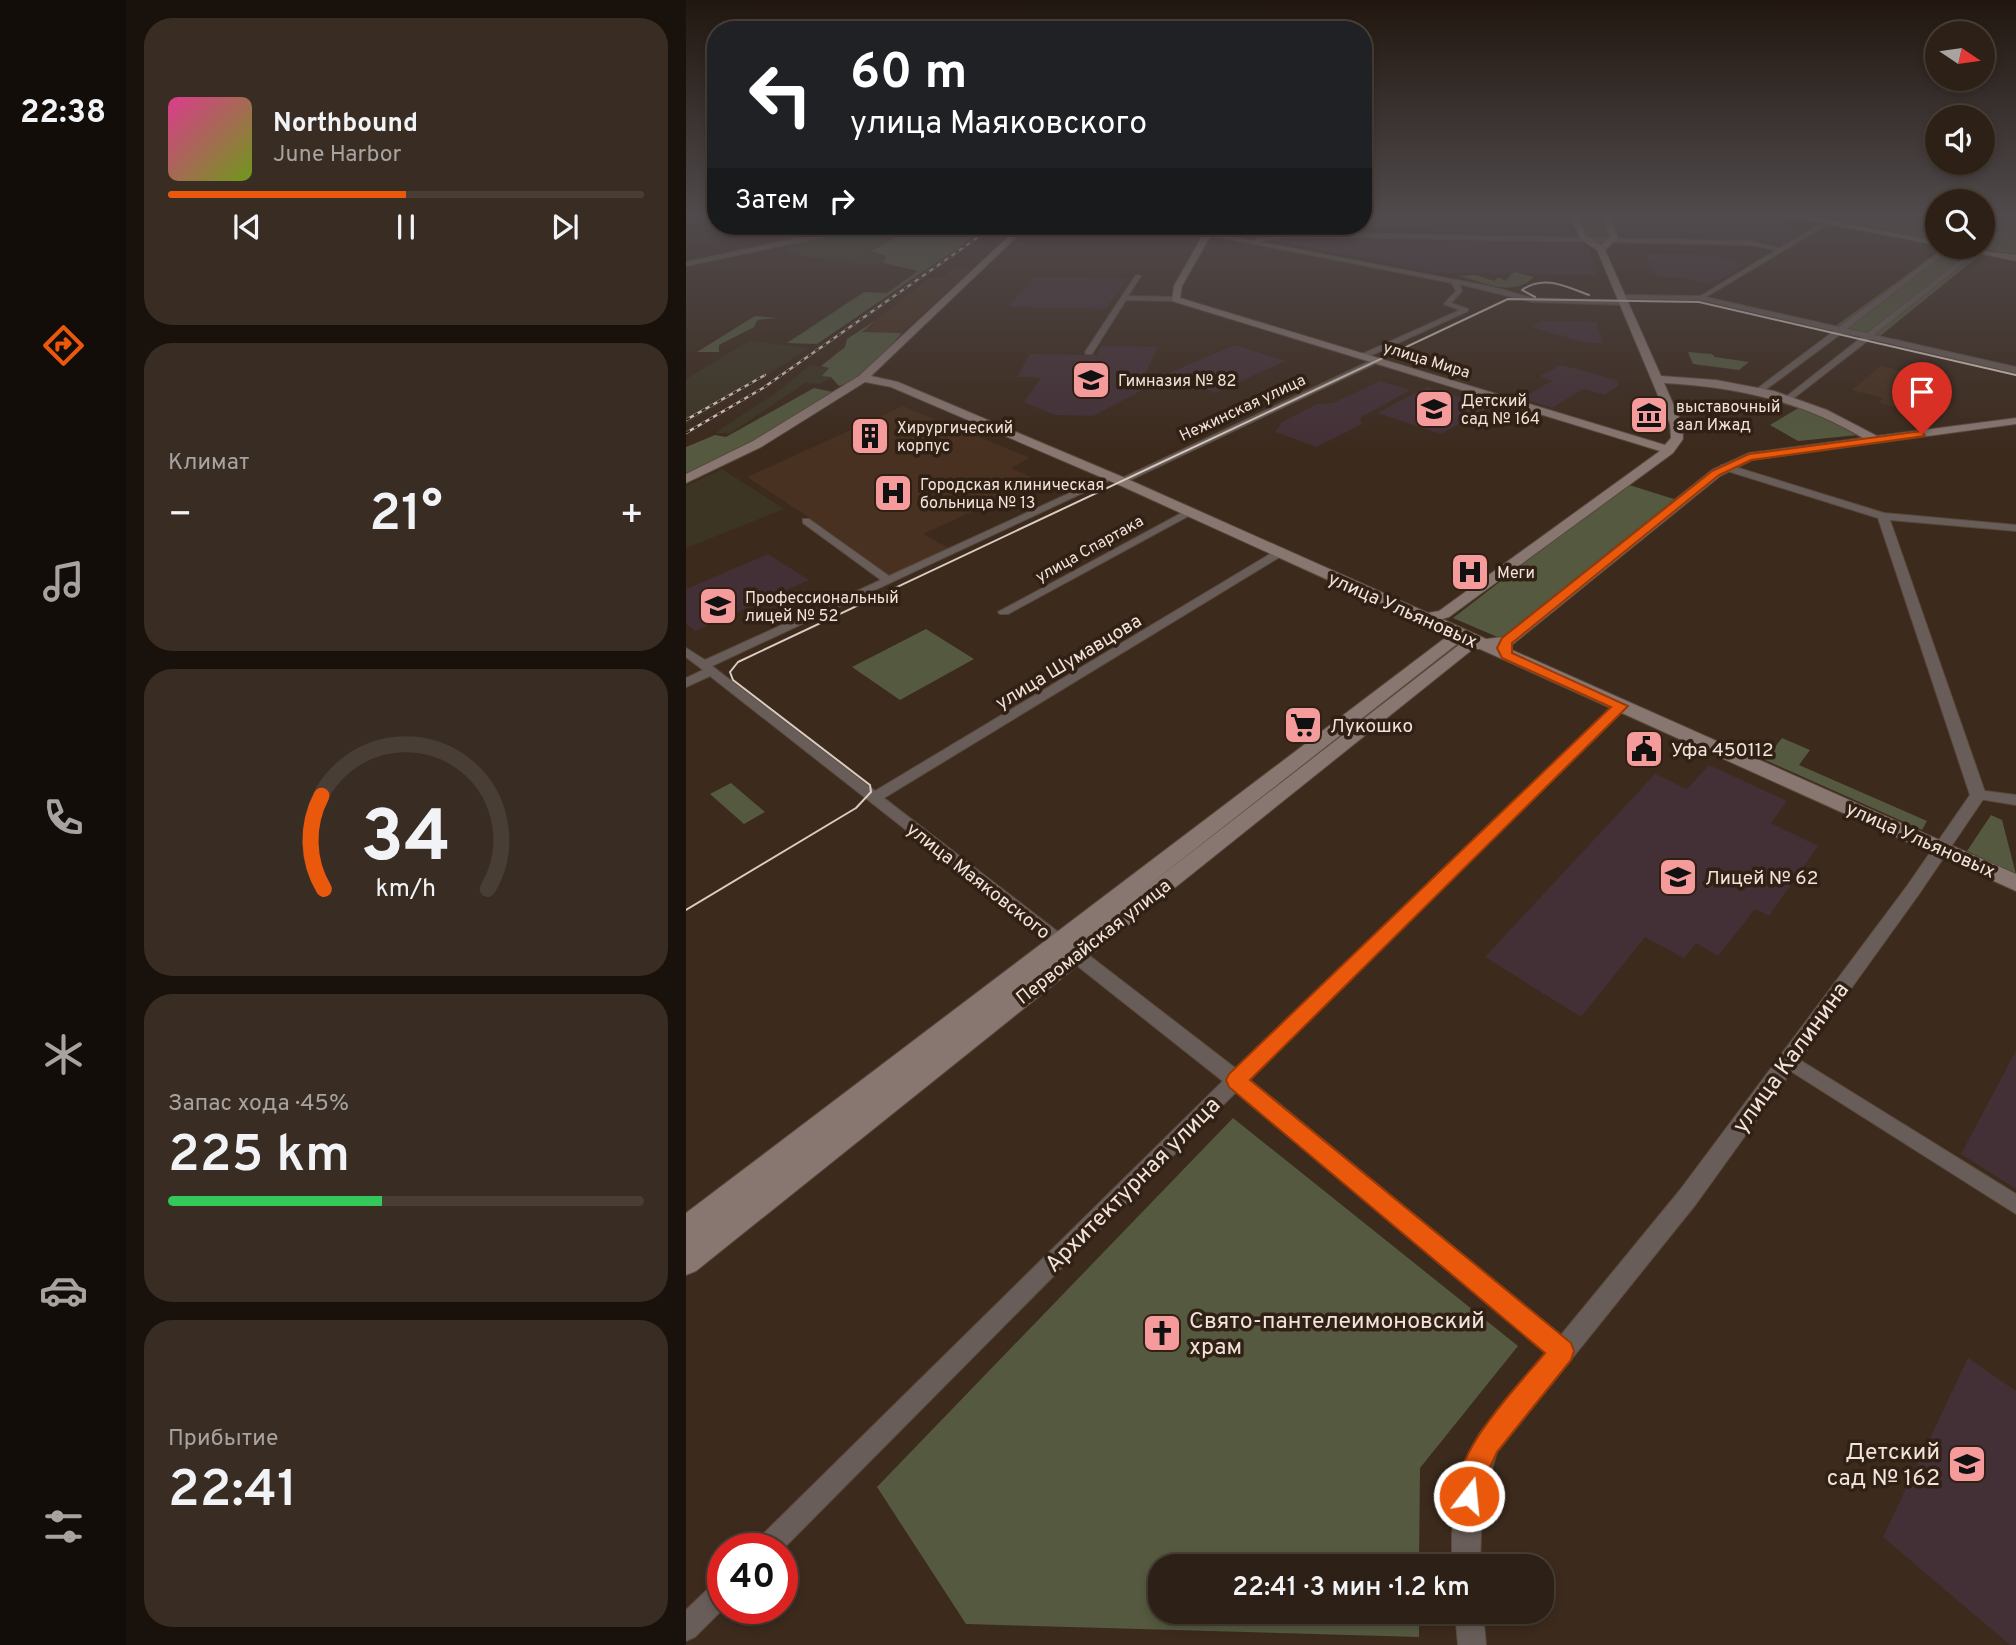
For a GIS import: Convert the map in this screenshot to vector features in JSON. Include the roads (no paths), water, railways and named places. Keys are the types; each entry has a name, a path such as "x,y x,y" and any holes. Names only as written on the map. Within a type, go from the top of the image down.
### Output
{"main road":[{"path":"686,479 757,444 863,378 954,292"},
{"path":"1175,299 1177,292"},
{"path":"1426,618 1444,614 1669,450 1678,439 1678,432 1657,379 1620,292"},
{"name":"улица Мира","path":"1175,299 1669,450"},
{"name":"улица Ульяновых","path":"863,378 894,384 1116,479 1468,639 1506,648 1620,706 1943,848 2016,883"},
{"path":"1657,379 1697,380 1761,390 1790,398 1841,419 1875,440"},
{"path":"1506,648 1725,467 1749,457 2016,421"},
{"path":"1444,614 1468,639"},
{"name":"Первомайская улица","path":"686,1230 1068,949 1458,654 1468,639"},
{"name":"Первомайская улица","path":"686,1261 1068,949"}],"street":[{"path":"1089,352 1127,292"},
{"path":"1363,357 1466,310 1447,304 1458,292"},
{"path":"1497,292 1532,300 1701,298 2016,377"},
{"path":"1701,298 1712,292"},
{"path":"1761,390 1892,292"},
{"path":"1790,398 1924,292"},
{"path":"1123,298 1175,299"},
{"path":"1623,300 1701,305 1839,332"},
{"path":"1865,339 2016,370"},
{"name":"Нежинская улица","path":"708,668 888,580 1377,361"},
{"path":"1725,467 1883,516 2016,528"},
{"name":"улица Спартака","path":"1004,612 1189,512"},
{"path":"1883,516 1978,795 2016,800"},
{"path":"806,521 888,580"},
{"name":"улица Шумавцова","path":"874,798 1279,553"},
{"name":"улица Маяковского","path":"686,651 1236,1080 1562,1351"},
{"path":"686,683 708,668"},
{"name":"Архитектурная улица","path":"782,1533 1236,1080 1620,706"},
{"name":"улица Калинина","path":"1465,1554 1464,1534 1472,1477 1488,1443 1688,1197 1943,848 1978,795"},
{"path":"1787,1060 2016,1205"},
{"path":"686,1628 707,1608"},
{"path":"1470,1624 1472,1645"}],"tram line":[{"path":"1525,292 1535,297"},
{"path":"1580,292 1589,295"},
{"path":"686,910 856,808 871,792 870,785 733,680 730,672 738,662 1508,299 1699,302 2016,375"}],"railway":[{"path":"686,433 763,388 900,292"},
{"path":"686,420 765,375"}],"place":[{"name":"Гимназия № 82","path":"1091,380"},
{"name":"Детский сад № 164","path":"1434,409"},
{"name":"выставочный зал Ижад","path":"1649,415"},
{"name":"Хирургический корпус","path":"870,436"},
{"name":"Городская клиническая больница № 13","path":"893,493"},
{"name":"Меги","path":"1470,572"},
{"name":"Профессиональный лицей № 52","path":"718,606"},
{"name":"Лукошко","path":"1303,725"},
{"name":"Уфа 450112","path":"1644,749"},
{"name":"Лицей № 62","path":"1678,877"},
{"name":"Свято-пантелеимоновский храм","path":"1162,1333"},
{"name":"Детский сад № 162","path":"1967,1464"}]}
